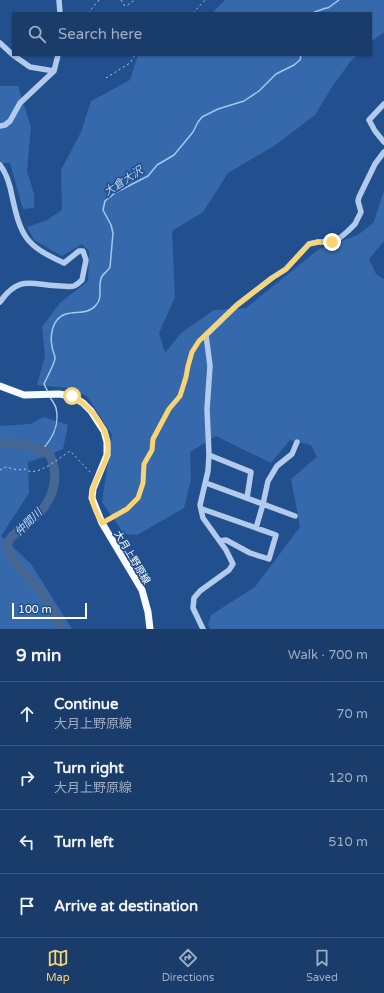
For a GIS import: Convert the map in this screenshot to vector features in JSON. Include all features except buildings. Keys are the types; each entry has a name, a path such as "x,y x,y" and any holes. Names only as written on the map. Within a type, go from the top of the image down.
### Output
{"main road":[{"name":"大月上野原線","path":"0,386 24,395 68,395 78,399 91,411 104,431 108,446 108,455 92,493 93,504 102,523 140,585 145,598 150,629"}],"street":[{"path":"59,0 60,12"},
{"path":"0,43 12,54"},
{"path":"14,56 30,67 54,71"},
{"path":"0,126 5,125 10,121 20,103 54,71 58,56"},
{"path":"384,104 368,120 384,142"},
{"path":"203,629 193,608 194,598 200,591 229,570 233,564 220,541 203,518 200,505 206,483 209,455 207,409 210,366 206,335 237,305 286,269 309,244 318,242 335,242 355,224 361,212 358,201 359,197 375,164 384,152"},
{"path":"0,165 9,183 22,233 28,241 43,254 64,263 79,251 83,251 86,260 82,280 74,286 54,286 28,282 17,285 10,290 0,302"},
{"path":"256,528 268,481 277,466 292,454 296,442"},
{"path":"209,455 251,472 247,498"},
{"path":"206,483 295,516"},
{"path":"201,510 205,510 276,535 269,559 250,552 226,540 220,541"}],"path":[{"path":"89,12 99,0"},
{"path":"121,0 126,6 135,0"},
{"path":"194,12 205,0"},
{"path":"106,78 130,63 134,56"},
{"path":"102,523 127,509 138,498 143,483 144,464 152,450 153,439 169,409 180,396 192,352 199,341 206,335"},
{"path":"0,470 6,467 18,470 25,469 31,472 50,465 70,451 91,473"}],"shaded area":[{"path":"225,0 384,0 384,32 372,41 372,12 213,12"},
{"path":"138,56 356,56 332,87 315,115 274,146 228,173 203,212 172,231 175,297 159,333 165,353 181,333 214,310 246,308 319,249 358,235 374,222 384,193 384,241 369,259 376,274 384,279 384,629 211,629 208,625 211,615 255,587 300,527 291,479 317,457 311,445 290,440 271,463 216,436 190,452 191,479 184,508 137,535 124,534 102,502 112,435 87,396 68,388 37,385 45,356 42,327 60,303 88,281 89,251 82,244 62,256 34,240 27,227 47,220 62,210 61,170 81,132 91,101 130,80"},
{"path":"0,86 18,86 31,127 27,171 34,194 34,208 23,209 10,163 0,163"},
{"path":"44,417 68,425 63,449 28,462 29,493 1,536 31,564 72,629 0,629 0,426 30,424"}],"waterway":[{"name":"大倉大沢","path":"315,12 328,8 339,0"},
{"name":"大倉大沢","path":"48,392 44,384 55,360 51,339 55,323 61,316 87,311 96,305 100,296 100,282 110,267 113,233 111,225 103,210 105,201 115,193 148,176 157,165 174,155 193,132 202,117 218,109 244,101 259,91 276,74 294,65 300,60 301,56"},
{"name":"大倉大沢","path":"42,450 55,431 57,420 56,408 50,397"},
{"name":"仲間川","path":"0,443 14,443 38,449 50,455 54,466 55,476 51,496 40,513 13,535 8,542 8,545 12,557 22,571 43,594 62,629"}],"route":[{"path":"72,396 78,399 91,411 107,438 108,455 92,493 93,504 102,523 127,509 138,498 143,483 144,464 152,450 153,439 169,409 180,396 192,352 199,341 237,305 292,264 309,244 318,242 332,242"}]}
